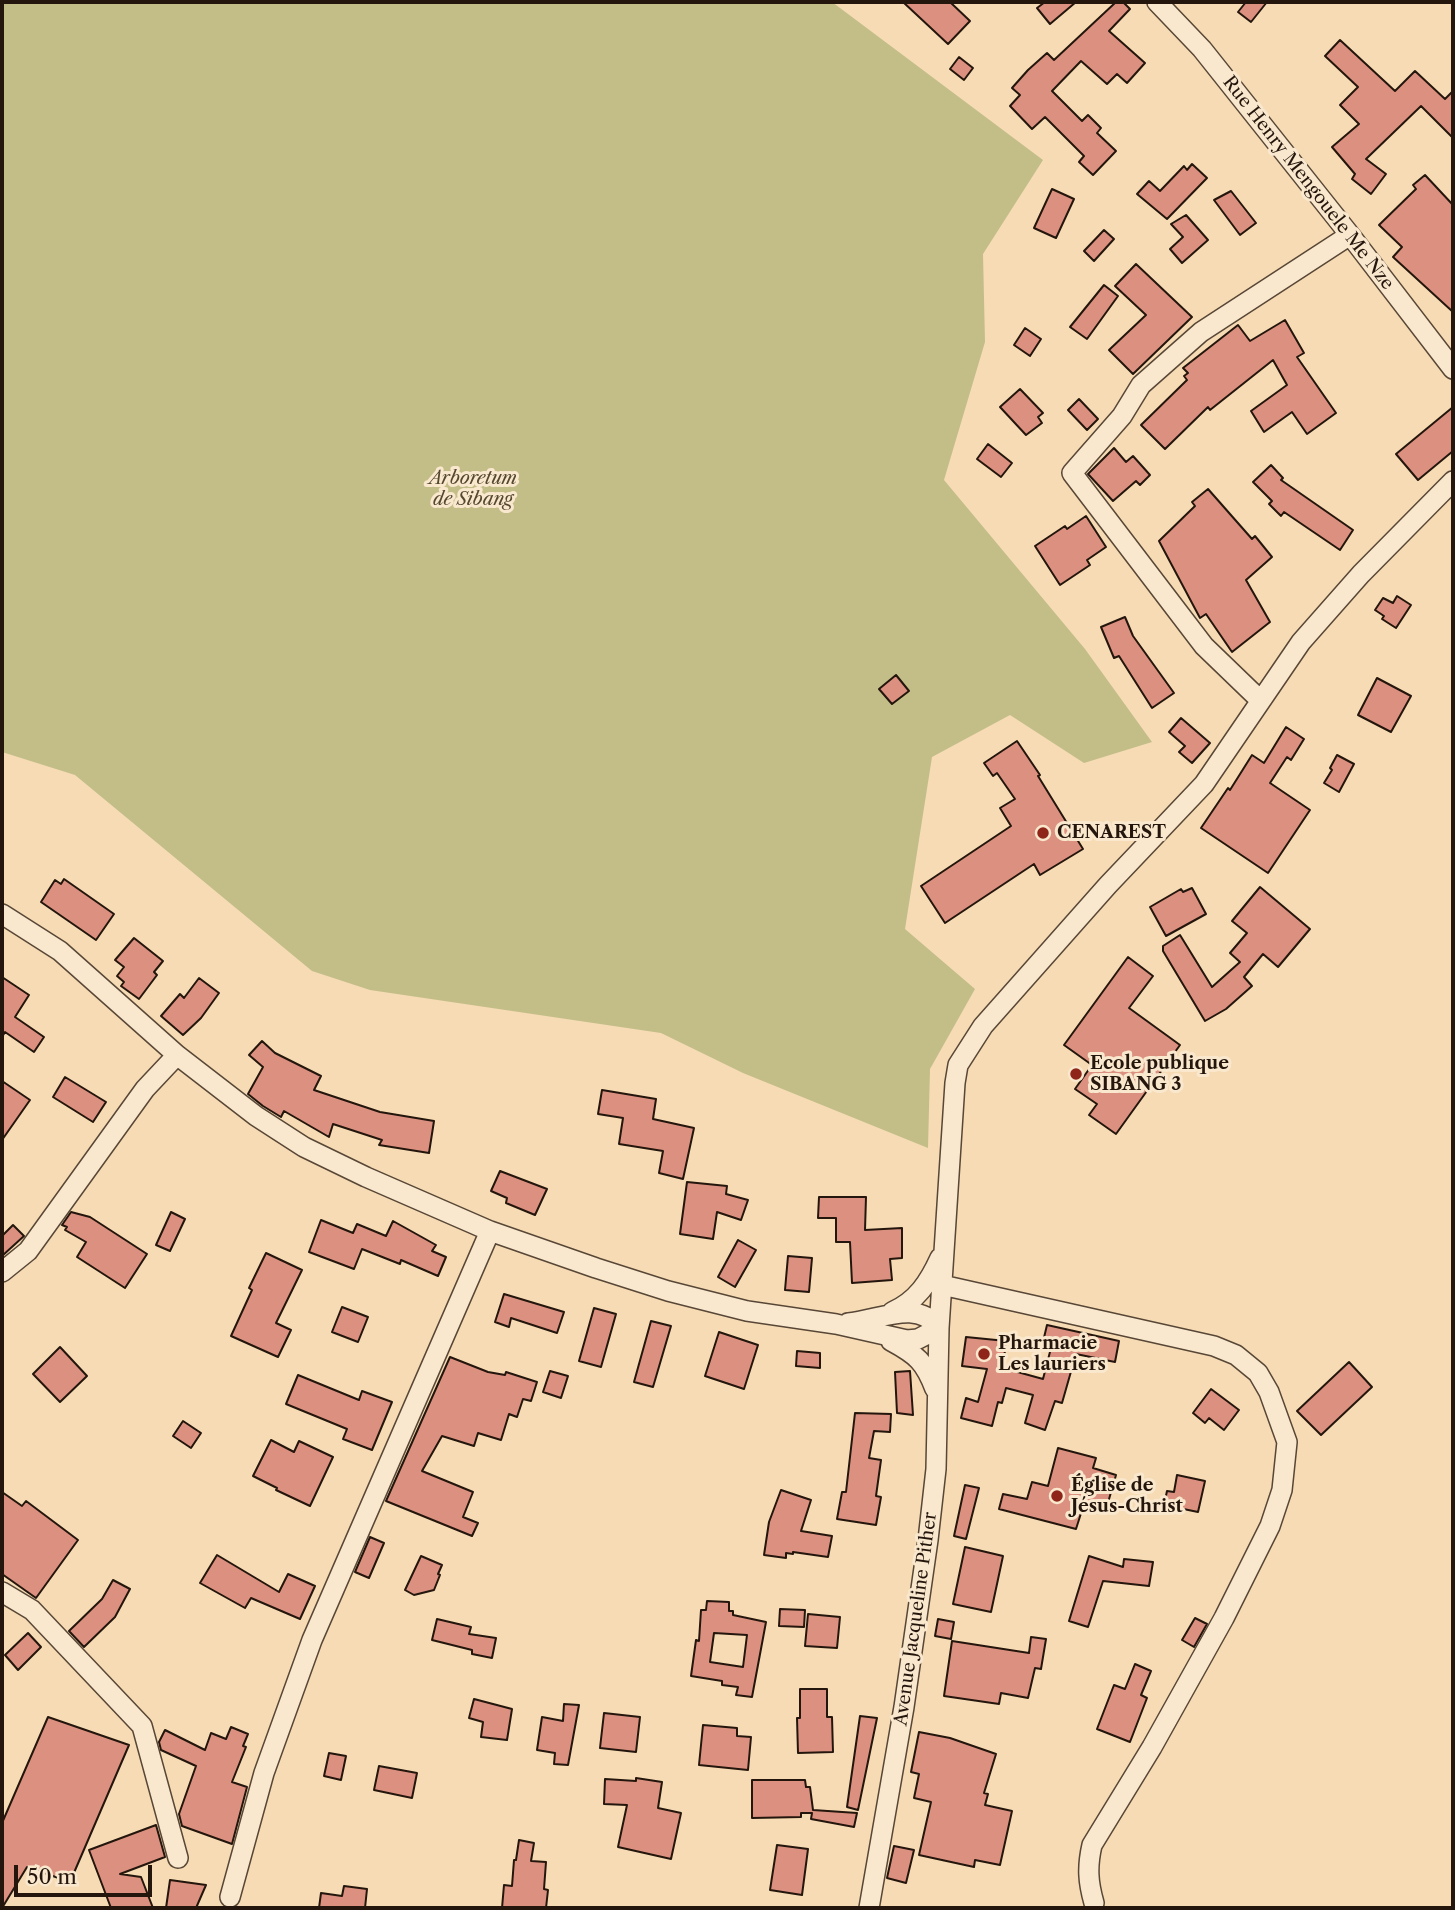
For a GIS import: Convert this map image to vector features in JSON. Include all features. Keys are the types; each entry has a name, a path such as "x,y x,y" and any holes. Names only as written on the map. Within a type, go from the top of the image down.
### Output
{"street":[{"name":"Rue Henry Mengouele Me Nze","path":"1157,2 1202,48 1453,369"},
{"path":"1260,700 1203,646 1072,473 1122,415 1141,385 1201,332 1350,235"},
{"name":"Avenue Jacqueline Pither","path":"869,1908 904,1707 936,1469 939,1328 954,1083 958,1065 983,1026 1032,968 1204,784 1301,642 1361,574 1453,481"},
{"path":"2,914 60,951 177,1055 256,1116 304,1147 490,1231 596,1269 698,1300 747,1311 836,1324 882,1326 914,1312 933,1319 939,1328 918,1339 907,1340 882,1326"},
{"path":"2,1272 27,1251 145,1089 177,1055"},
{"path":"230,1897 264,1773 312,1640 490,1231"},
{"path":"882,1326 919,1294 929,1281 944,1251"},
{"path":"942,1285 1214,1346 1236,1355 1258,1373 1269,1392 1287,1442 1282,1490 1270,1526 1191,1678 1092,1845 1088,1880 1094,1903"},
{"path":"882,1326 923,1363 939,1398"},
{"path":"2,1592 32,1610 142,1726 178,1858"}],"green space":[{"name":"Arboretum de Sibang","path":"2,2 832,2 1043,160 983,254 985,342 944,480 1085,649 1152,742 1084,763 1010,715 932,757 905,929 975,989 930,1069 928,1148 743,1073 661,1033 370,990 312,971 75,775 2,752"}],"building":[{"path":"903,2 950,2 970,21 948,44"},
{"path":"1045,2 1076,2 1050,24 1037,8"},
{"path":"1116,2 1123,2 1130,9 1109,31 1145,63 1127,83 1117,74 1107,84 1081,61 1052,91 1082,121 1088,115 1101,128 1097,133 1116,151 1093,175 1079,162 1084,156 1045,117 1032,129 1010,106 1020,95 1012,88 1047,53 1054,60"},
{"path":"1246,2 1267,2 1251,22 1238,12"},
{"path":"1340,40 1395,91 1415,71 1445,99 1453,91 1453,138 1421,106 1366,159 1386,174 1371,194 1352,179 1355,174 1332,147 1359,124 1340,105 1358,87 1325,56"},
{"path":"959,57 973,68 964,80 950,69"},
{"path":"1192,164 1207,178 1167,219 1137,194 1149,181 1160,191 1184,166 1187,170"},
{"path":"1425,175 1453,205 1453,312 1393,257 1402,247 1379,225 1416,189 1413,185"},
{"path":"1052,189 1074,199 1056,238 1034,228"},
{"path":"1231,191 1256,223 1240,235 1214,200"},
{"path":"1186,215 1208,240 1182,263 1170,249 1183,237 1171,224"},
{"path":"1104,230 1114,239 1094,261 1084,251"},
{"path":"1136,264 1192,317 1133,374 1109,350 1146,315 1115,286"},
{"path":"1104,285 1118,296 1087,339 1070,327"},
{"path":"1285,320 1304,353 1297,357 1336,413 1307,434 1292,412 1264,432 1251,411 1287,385 1273,360 1210,410 1208,407 1165,449 1141,425 1187,380 1184,376 1188,373 1183,368 1238,325 1250,341"},
{"path":"1025,328 1041,339 1030,356 1014,345"},
{"path":"1020,389 1043,413 1038,417 1042,423 1026,435 1000,407"},
{"path":"1079,399 1098,419 1087,430 1068,410"},
{"path":"1453,407 1453,451 1418,480 1396,454"},
{"path":"988,444 1012,463 1001,477 977,459"},
{"path":"1114,448 1126,462 1133,456 1150,475 1140,485 1136,481 1113,501 1088,474"},
{"path":"1271,465 1283,478 1281,480 1353,530 1340,550 1284,512 1281,516 1269,504 1272,501 1253,482"},
{"path":"1208,489 1252,539 1255,536 1272,557 1246,580 1270,622 1232,652 1206,614 1200,618 1159,541 1195,506 1192,502"},
{"path":"1086,516 1106,547 1087,560 1090,565 1060,585 1035,546"},
{"path":"1397,596 1411,605 1396,628 1382,619 1384,616 1375,610 1383,598 1393,603"},
{"path":"1125,617 1133,636 1174,693 1152,708 1119,656 1114,658 1101,627"},
{"path":"896,675 909,691 892,704 879,689"},
{"path":"1377,678 1411,696 1391,732 1358,715"},
{"path":"1181,718 1210,743 1192,763 1179,752 1185,746 1169,732"},
{"path":"1286,727 1304,739 1291,760 1287,757 1270,783 1310,810 1268,873 1201,828 1252,755 1264,763"},
{"path":"1017,741 1083,849 1040,875 1034,864 945,923 921,886 1011,826 1000,808 1015,799 997,773 993,776 984,763"},
{"path":"1337,755 1354,764 1339,792 1324,783"},
{"path":"64,879 114,914 96,940 41,902 55,880 61,884"},
{"path":"1260,887 1310,929 1278,967 1263,954 1244,977 1252,986 1226,1009 1205,1021 1163,951 1163,946 1180,935 1212,987 1240,962 1230,953 1247,933 1232,921"},
{"path":"1192,888 1206,914 1166,936 1150,907 1181,889 1183,892"},
{"path":"134,938 163,961 154,972 157,975 139,999 121,986 124,982 117,976 124,967 115,960"},
{"path":"1128,957 1153,976 1129,1008 1180,1045 1116,1134 1089,1115 1097,1104 1075,1089 1092,1065 1064,1045"},
{"path":"2,977 29,995 15,1017 44,1037 34,1052 5,1032 2,1037"},
{"path":"199,978 219,993 201,1018 183,1035 161,1016 180,994 184,998"},
{"path":"262,1041 275,1053 321,1076 314,1090 380,1112 434,1121 429,1153 379,1145 382,1140 333,1124 329,1137 284,1111 281,1117 263,1106 248,1094 263,1067 249,1055"},
{"path":"65,1077 106,1102 93,1122 53,1097"},
{"path":"2,1081 30,1100 2,1140"},
{"path":"602,1090 656,1099 653,1119 694,1128 683,1179 659,1173 663,1151 619,1144 623,1118 598,1114"},
{"path":"500,1171 547,1189 535,1215 506,1203 507,1198 491,1191"},
{"path":"687,1182 727,1186 726,1194 748,1200 741,1220 717,1212 713,1239 680,1234"},
{"path":"819,1197 866,1197 865,1230 902,1228 902,1258 890,1259 892,1280 852,1283 850,1242 836,1242 836,1218 818,1218"},
{"path":"71,1212 90,1217 147,1254 125,1288 77,1257 86,1242 65,1230 67,1227 62,1225"},
{"path":"171,1212 185,1219 170,1251 156,1245"},
{"path":"321,1220 353,1233 357,1224 386,1236 393,1221 436,1245 432,1251 446,1257 438,1276 401,1260 400,1264 362,1249 354,1269 309,1252"},
{"path":"13,1225 24,1236 2,1256 2,1236"},
{"path":"738,1240 756,1250 735,1287 718,1277"},
{"path":"266,1253 302,1270 276,1323 291,1330 278,1357 231,1336"},
{"path":"788,1256 812,1258 809,1292 785,1290"},
{"path":"504,1294 564,1312 557,1333 511,1318 509,1327 495,1322"},
{"path":"342,1307 368,1317 358,1342 332,1332"},
{"path":"594,1308 616,1314 601,1367 579,1361"},
{"path":"651,1321 671,1326 653,1387 634,1382"},
{"path":"1047,1325 1119,1341 1115,1362 1076,1354 1062,1403 1055,1401 1045,1430 1025,1423 1033,1395 1006,1388 1002,1403 998,1402 992,1426 961,1418 966,1398 978,1402 987,1369 962,1366 966,1337 1006,1341 1003,1368 1043,1379 1051,1348 1042,1346"},
{"path":"719,1332 758,1345 744,1389 705,1376"},
{"path":"60,1347 87,1376 60,1402 33,1374"},
{"path":"797,1351 820,1353 820,1368 796,1366"},
{"path":"450,1357 488,1372 505,1375 506,1372 537,1382 531,1401 523,1399 517,1417 509,1414 501,1440 478,1433 474,1446 442,1436 422,1471 473,1492 463,1517 478,1523 472,1536 386,1501"},
{"path":"1349,1362 1372,1387 1321,1435 1297,1411"},
{"path":"550,1371 568,1376 561,1398 543,1392"},
{"path":"910,1371 913,1415 897,1413 895,1372"},
{"path":"298,1375 359,1400 362,1391 392,1402 372,1450 343,1439 347,1429 286,1404"},
{"path":"1211,1389 1239,1410 1224,1430 1209,1418 1205,1423 1193,1413"},
{"path":"855,1413 891,1414 890,1432 874,1431 869,1458 881,1460 876,1496 881,1497 876,1525 837,1519 842,1492 846,1492"},
{"path":"183,1421 201,1433 191,1448 173,1436"},
{"path":"271,1440 294,1452 299,1441 333,1457 310,1506 253,1476"},
{"name":"Église de Jésus-Christ","path":"1058,1448 1096,1458 1093,1468 1116,1475 1105,1513 1083,1507 1076,1529 999,1509 1003,1494 1027,1499 1032,1482 1048,1486"},
{"path":"1177,1475 1205,1481 1198,1512 1164,1505 1167,1491 1174,1492"},
{"path":"965,1485 979,1488 966,1539 954,1536"},
{"path":"781,1490 811,1500 801,1531 832,1536 828,1557 793,1552 786,1553 786,1558 764,1555 769,1522"},
{"path":"2,1492 22,1506 26,1501 78,1540 36,1598 2,1574"},
{"path":"370,1537 384,1543 369,1578 355,1572"},
{"path":"965,1547 1003,1556 991,1612 953,1604"},
{"path":"217,1555 279,1592 288,1574 315,1586 300,1619 251,1598 245,1608 200,1583"},
{"path":"421,1556 442,1565 434,1590 414,1595 405,1590"},
{"path":"1089,1556 1123,1567 1124,1559 1153,1562 1149,1586 1103,1581 1088,1627 1069,1621"},
{"path":"113,1580 130,1589 115,1617 84,1647 69,1631 102,1599"},
{"path":"707,1601 729,1602 729,1611 733,1611 733,1615 766,1622 752,1697 736,1695 738,1687 722,1685 722,1681 691,1676 696,1640 699,1641 701,1610 706,1610","holes":["714,1633 747,1635 743,1667 710,1662"]},
{"path":"780,1609 805,1610 804,1627 779,1626"},
{"path":"808,1614 840,1617 837,1648 805,1646"},
{"path":"1195,1618 1207,1624 1194,1647 1182,1640"},
{"path":"437,1619 471,1627 469,1634 496,1638 492,1658 432,1640"},
{"path":"938,1619 954,1622 951,1639 935,1636"},
{"path":"28,1633 41,1647 18,1670 5,1655"},
{"path":"1031,1637 1046,1639 1041,1669 1035,1668 1028,1698 1001,1693 999,1704 944,1696 952,1641 1029,1653"},
{"path":"1135,1664 1151,1671 1141,1695 1147,1698 1130,1742 1097,1729 1114,1685 1125,1689"},
{"path":"800,1689 827,1689 827,1717 832,1717 833,1752 798,1753"},
{"path":"474,1699 512,1709 507,1740 481,1737 483,1722 469,1718"},
{"path":"564,1704 579,1705 568,1765 554,1764 555,1753 537,1750 542,1717 563,1721"},
{"path":"604,1713 640,1717 636,1752 600,1748"},
{"path":"860,1716 877,1718 858,1810 847,1807"},
{"path":"48,1717 129,1745 70,1882 27,1867 2,1908 2,1823"},
{"path":"703,1725 737,1728 737,1736 751,1737 748,1770 699,1765"},
{"path":"231,1727 248,1734 243,1746 246,1747 232,1782 247,1787 232,1844 182,1826 179,1814 196,1766 161,1750 159,1742 165,1730 205,1750 211,1733 226,1739"},
{"path":"919,1732 950,1738 996,1754 984,1793 988,1794 985,1805 1012,1811 1000,1865 975,1860 974,1867 919,1855 931,1802 914,1798 919,1774 911,1772"},
{"path":"329,1753 346,1756 341,1780 324,1776"},
{"path":"379,1766 417,1773 412,1798 374,1790"},
{"path":"636,1778 662,1782 658,1808 681,1813 671,1859 618,1847 627,1805 604,1804 605,1779 636,1781"},
{"path":"752,1780 805,1780 806,1787 810,1787 813,1810 857,1813 854,1827 811,1819 812,1813 801,1813 801,1817 752,1818"},
{"path":"156,1825 165,1857 120,1874 141,1877 153,1908 111,1908 89,1850"},
{"path":"519,1840 534,1843 531,1861 546,1862 546,1908 502,1908 504,1885 512,1886"},
{"path":"777,1845 808,1849 802,1895 770,1890"},
{"path":"894,1846 914,1850 906,1883 887,1878"},
{"path":"170,1880 206,1885 196,1908 166,1908"},
{"path":"344,1886 367,1889 365,1908 319,1908 321,1893 342,1896"}],"place":[{"name":"CENAREST","path":"1043,833"},
{"name":"Ecole publique SIBANG 3","path":"1076,1074"},
{"name":"Pharmacie Les lauriers","path":"984,1354"},
{"name":"Église de Jésus-Christ","path":"1057,1496"}]}
